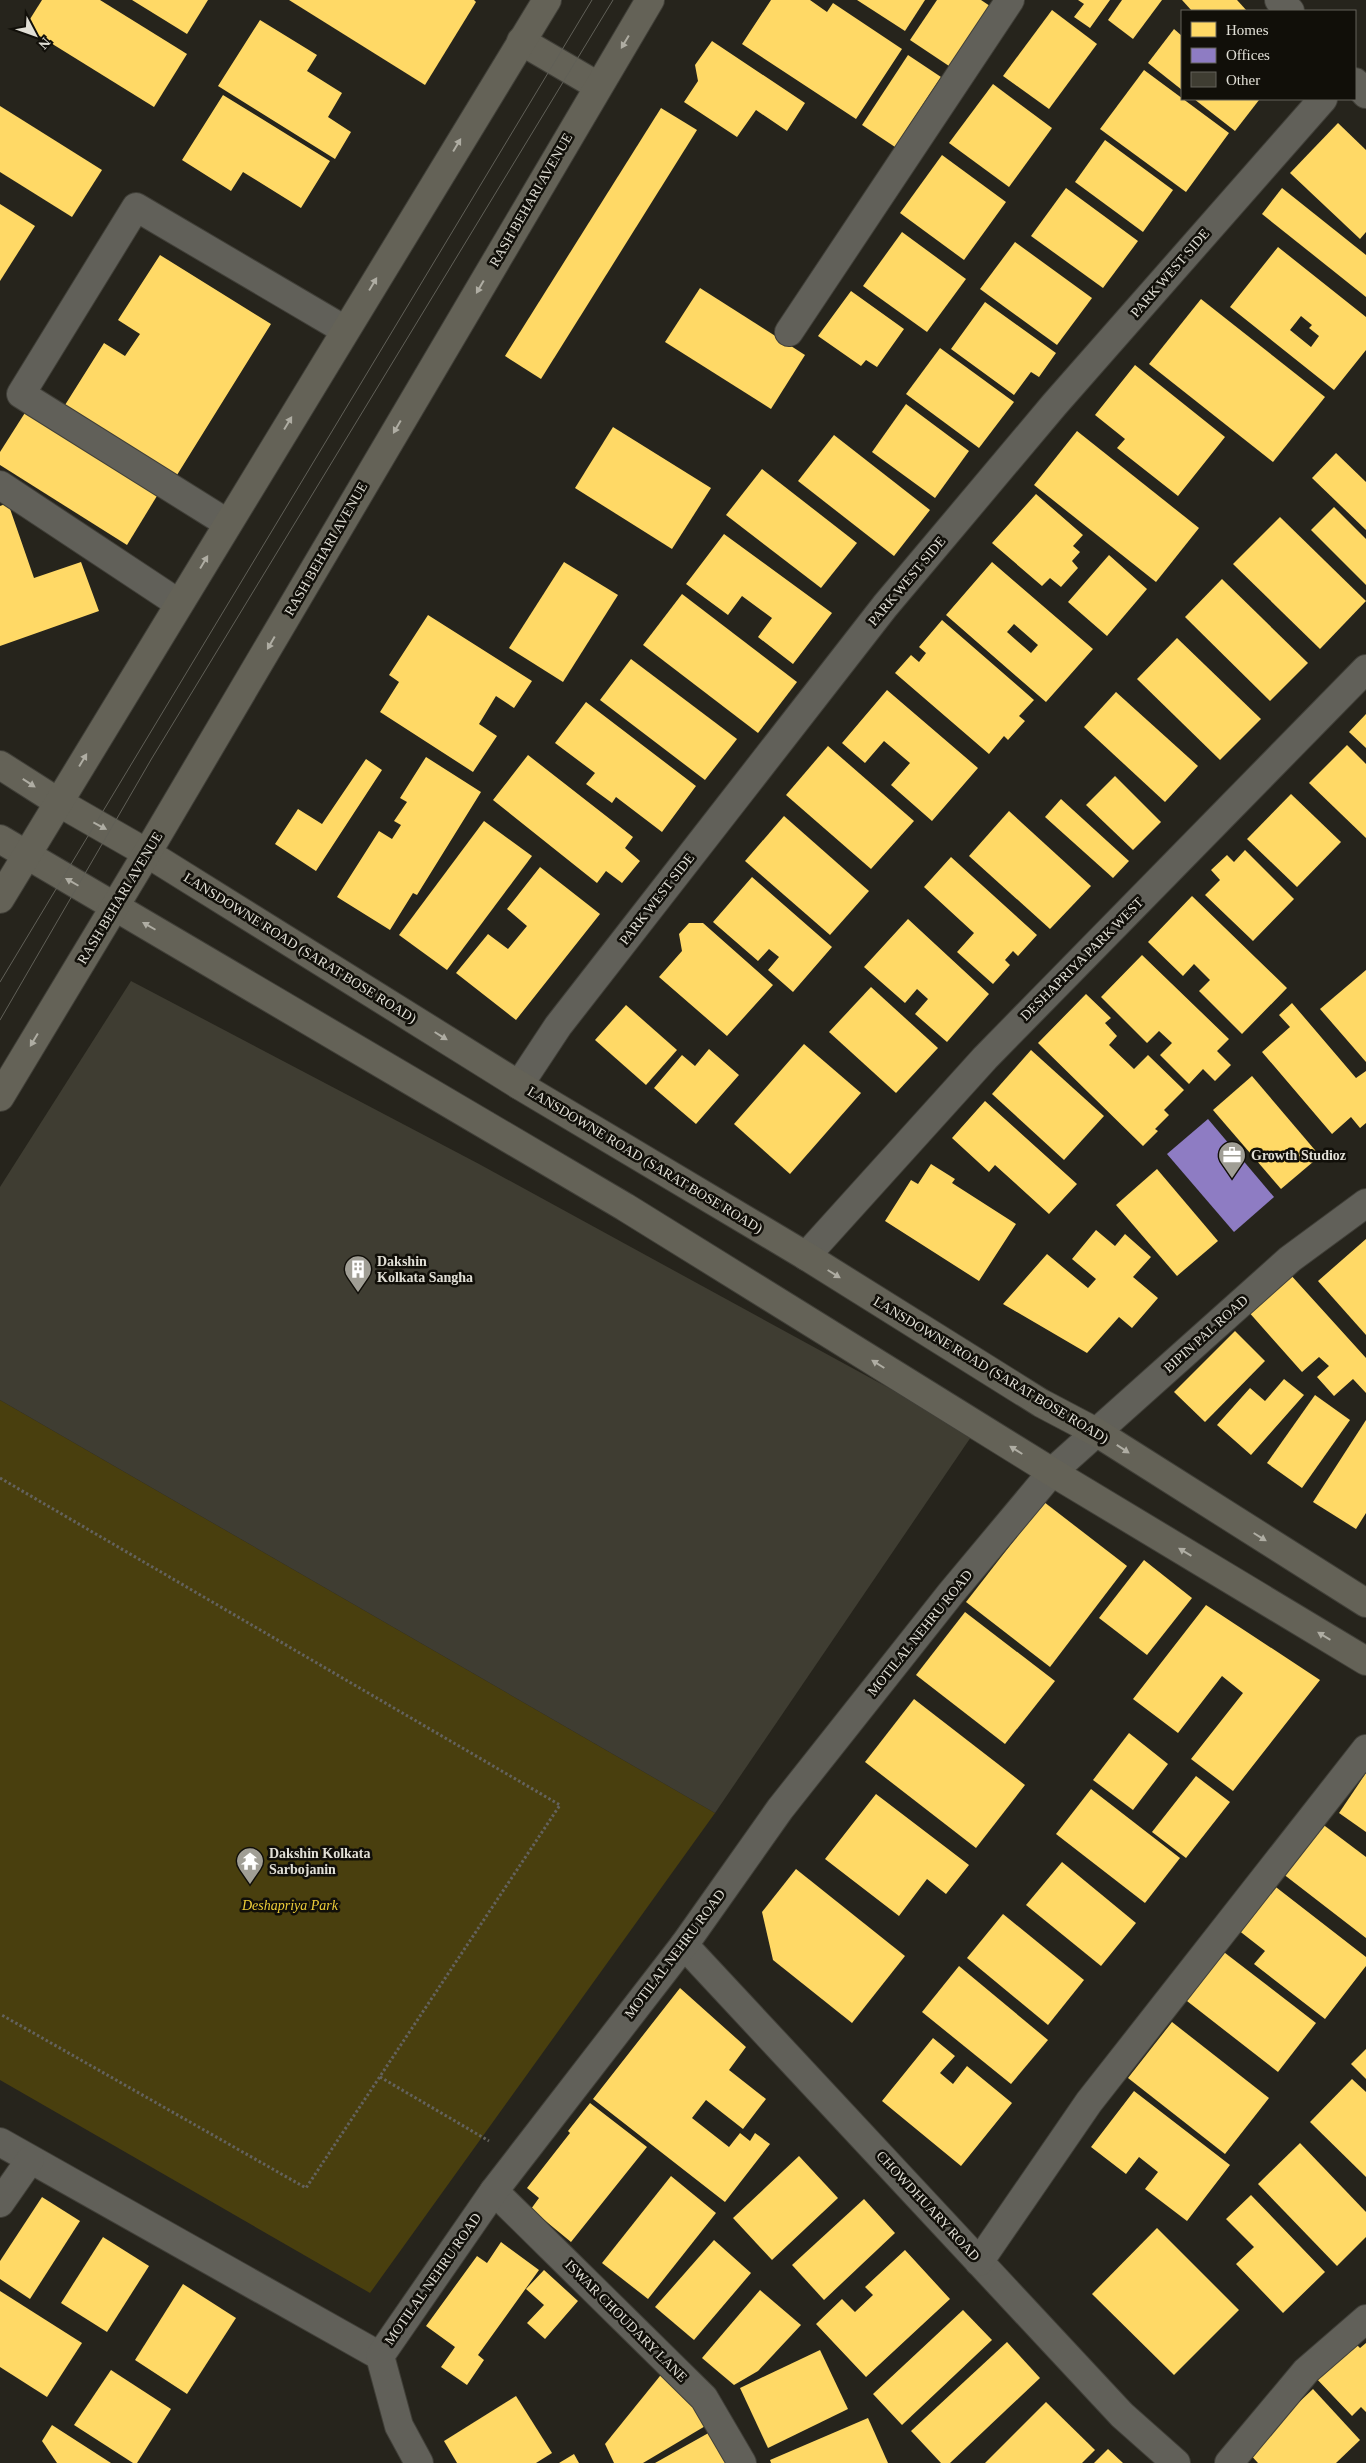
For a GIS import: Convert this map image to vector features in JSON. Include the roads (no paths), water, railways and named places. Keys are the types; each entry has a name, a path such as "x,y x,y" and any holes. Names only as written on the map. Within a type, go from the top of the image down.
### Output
{"main road":[{"path":"0,899 178,603 547,0"},
{"name":"RASH BEHARI AVENUE","path":"0,1098 147,853 650,0"},
{"path":"521,41 598,86"},
{"name":"LANSDOWNE ROAD (SARAT BOSE ROAD)","path":"0,765 58,802 147,853 518,1084 806,1256 1042,1404 1096,1432 1366,1603"},
{"path":"0,839 625,1207 1052,1472 1366,1661"}],"street":[{"path":"789,332 1010,0"},
{"path":"1279,0 1289,10"},
{"path":"1356,83 1366,94"},
{"name":"PARK WEST SIDE","path":"518,1084 558,1026 885,606 1054,405 1322,100"},
{"path":"227,524 21,394 136,207 345,330"},
{"path":"0,485 178,603"},
{"name":"DESHAPRIYA PARK WEST","path":"806,1256 985,1058 1366,669"},
{"name":"BIPIN PAL ROAD","path":"1052,1472 1290,1259 1366,1203"},
{"name":"MOTILAL NEHRU ROAD","path":"419,2463 399,2426 380,2356 494,2191 684,1945 780,1809 951,1593 1052,1472"},
{"path":"979,2262 1089,2102 1366,1749"},
{"name":"CHOWDHUARY ROAD","path":"684,1945 1122,2415 1176,2463"},
{"path":"0,2142 380,2356"},
{"path":"0,2203 30,2160"},
{"name":"ISWAR CHOUDARY LANE","path":"494,2191 704,2398 742,2463"},
{"path":"1229,2463 1306,2371 1366,2319"}],"tram line":[{"path":"0,982 592,0"},
{"path":"0,1020 152,758 613,0"}],"place":[{"name":"Growth Studioz","path":"1232,1179"},
{"name":"Dakshin Kolkata Sangha","path":"358,1293"},
{"name":"Dakshin Kolkata Sarbojanin","path":"250,1885"}],"park label":[{"name":"Deshapriya Park","path":"290,1905"}]}
